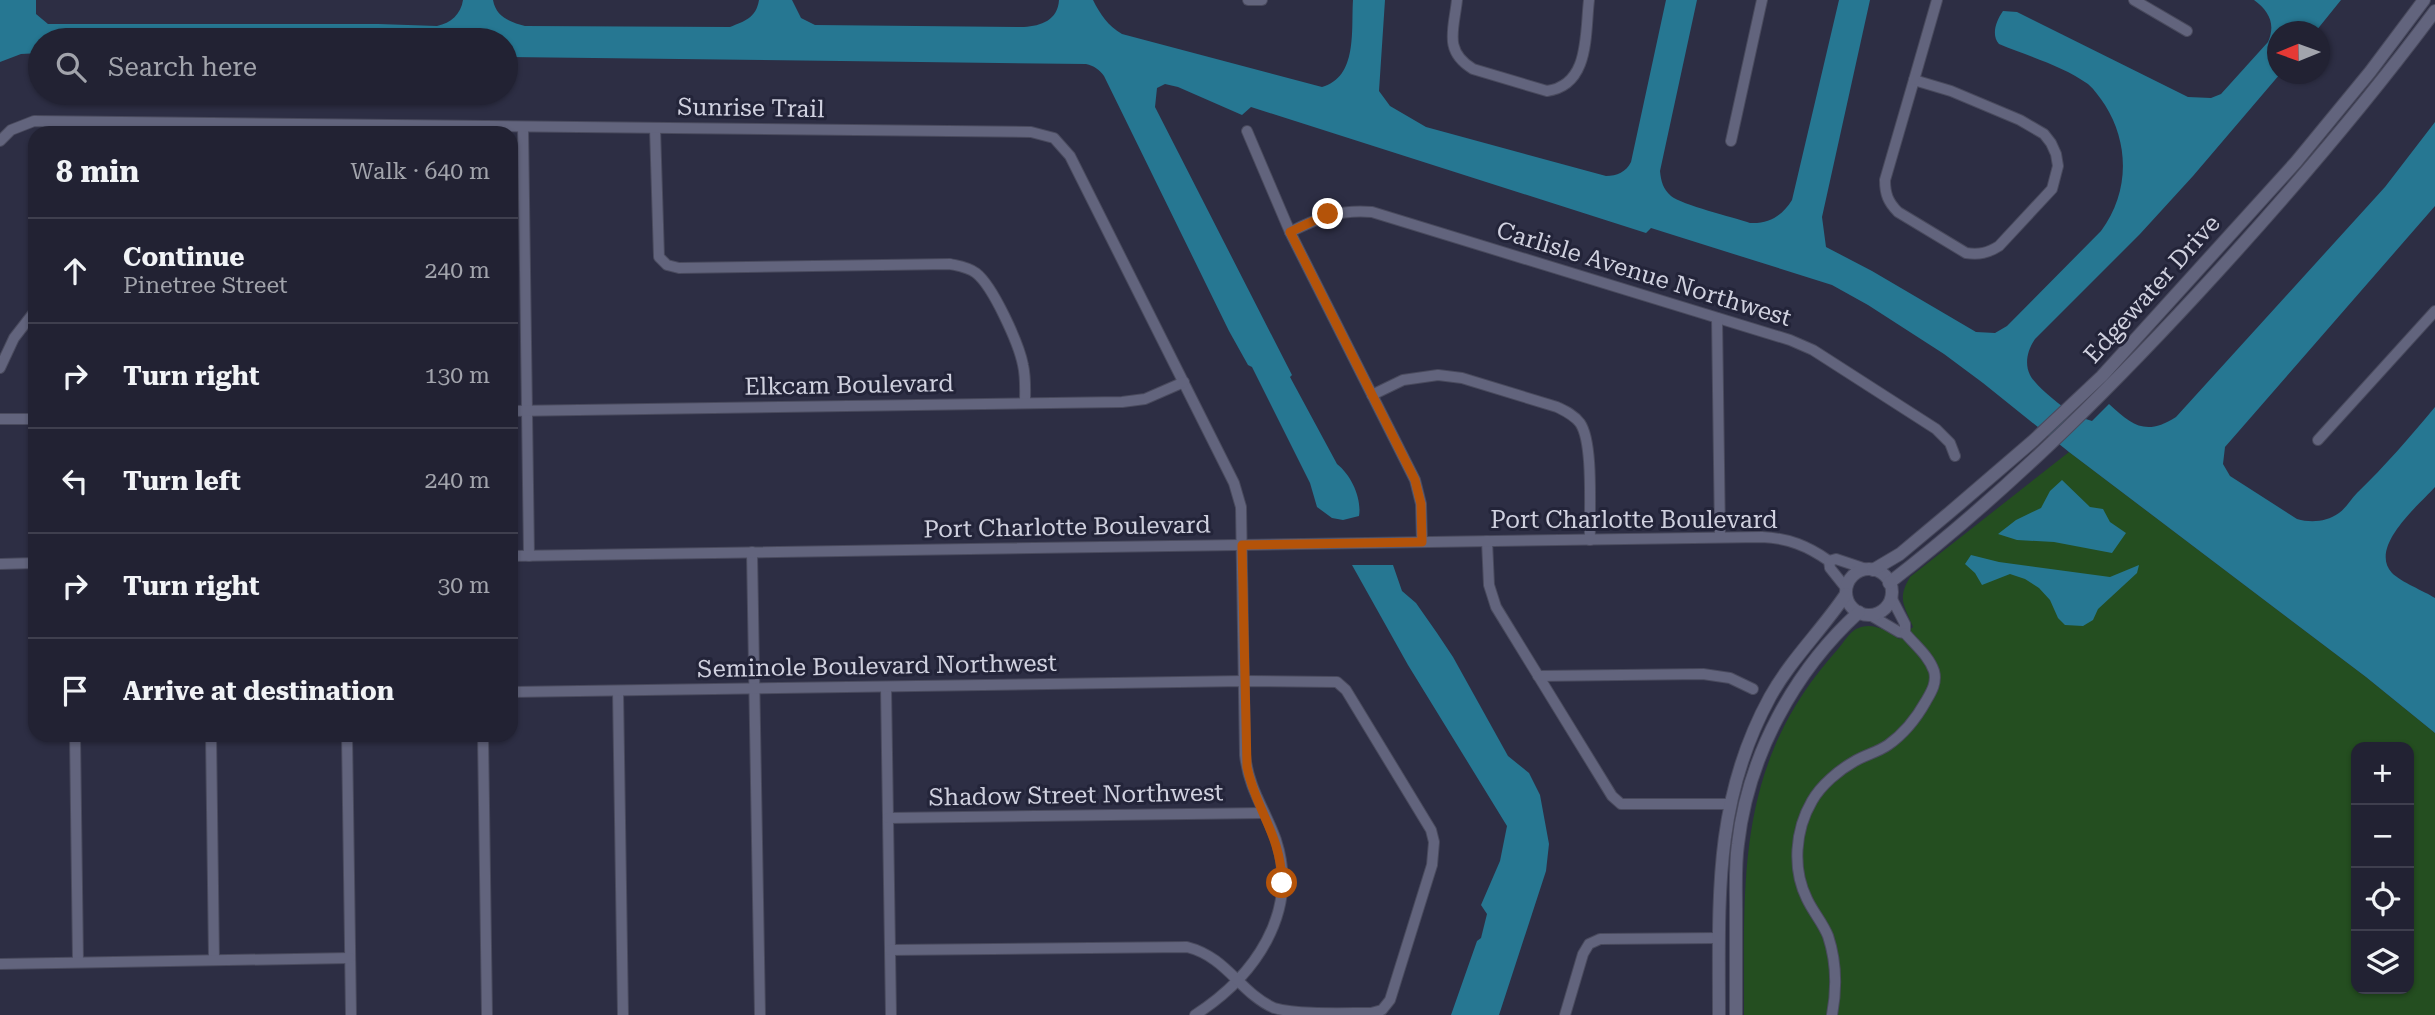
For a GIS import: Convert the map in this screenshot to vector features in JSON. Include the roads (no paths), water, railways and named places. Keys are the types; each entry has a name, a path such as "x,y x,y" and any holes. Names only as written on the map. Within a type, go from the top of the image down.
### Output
{"street":[{"path":"1248,0 1262,0"},
{"path":"1457,0 1452,42 1455,53 1463,63 1473,69 1546,90 1569,84 1577,75 1590,0"},
{"path":"1731,141 1762,0"},
{"path":"1914,80 2020,120 2044,134 2051,143 2058,166 2052,189 1999,246 1989,252 1978,255 1966,253 1898,212 1889,203 1885,192 1885,180 1937,0"},
{"path":"2134,0 2187,31"},
{"name":"Edgewater Drive","path":"1870,569 1900,554 2034,440 2102,376 2296,162 2370,72 2424,0"},
{"name":"Edgewater Drive","path":"1889,583 2048,448 2142,354 2256,229 2349,120 2435,11"},
{"name":"Sunrise Trail","path":"0,141 11,130 34,121 109,126"},
{"name":"Sunrise Trail","path":"518,127 1031,132 1054,138 1070,156 1234,484 1241,507 1247,767 1253,790 1272,829 1280,855 1281,897 1270,936 1256,959 1239,980 1195,1015"},
{"path":"523,127 529,556"},
{"path":"654,128 659,257 667,265 679,268 962,266 983,279 1015,339 1025,374 1025,403"},
{"path":"1247,131 1290,232 1415,480 1421,504 1422,542"},
{"name":"Carlisle Avenue Northwest","path":"1290,232 1328,214 1371,212 1790,340 1813,350 1936,429 1950,443 1955,456"},
{"path":"518,271 525,271"},
{"path":"2318,440 2435,311"},
{"path":"1717,318 1720,537"},
{"path":"0,368 8,348 28,321"},
{"path":"1372,395 1415,377 1450,375 1557,407 1571,414 1580,422 1588,445 1590,540"},
{"name":"Elkcam Boulevard","path":"518,411 1133,401 1157,395 1184,382"},
{"path":"0,419 28,419"},
{"name":"Port Charlotte Boulevard","path":"518,556 1762,537 1786,540 1809,548 1829,561 1830,568 1846,591"},
{"path":"1487,541 1487,573 1492,596 1502,618 1612,796 1621,804 1729,804"},
{"path":"752,552 760,1015"},
{"name":"Port Charlotte Boulevard","path":"1829,561 1836,559 1870,569"},
{"path":"0,564 28,563"},
{"path":"1720,1015 1720,872 1729,804 1741,760 1785,672 1846,591 1852,577 1870,569 1884,575 1889,583 1891,597 1905,624 1905,633 1931,664 1935,683 1906,730 1886,747 1853,762 1823,787 1812,802 1798,841 1801,883 1827,933 1834,957 1836,978 1832,1015"},
{"path":"1846,591 1850,605 1905,633"},
{"path":"1736,1015 1738,845 1761,752 1792,690 1842,628 1864,614 1881,611 1891,597"},
{"path":"1538,676 1703,674 1730,678 1754,689"},
{"name":"Seminole Boulevard Northwest","path":"518,692 1244,681 1337,682 1346,690 1431,830 1434,854 1390,1000 1382,1010 1371,1013 1297,1014 1285,1012 1263,1002 1239,980"},
{"path":"886,687 891,1015"},
{"path":"618,691 623,1015"},
{"path":"75,742 78,962"},
{"path":"211,742 214,960"},
{"path":"347,742 351,1015"},
{"path":"483,742 487,1015"},
{"name":"Shadow Street Northwest","path":"888,818 1264,813"},
{"path":"1565,1015 1583,954 1589,944 1600,939 1719,938"},
{"path":"890,950 1176,946 1210,955 1239,980"},
{"path":"0,964 350,958"}],"water":[{"path":"0,0 36,0 36,14 48,24 437,26 454,17 463,0 493,0 500,15 525,26 730,27 752,15 759,0 792,0 801,18 815,25 1024,27 1048,21 1056,13 1059,0 1093,0 1105,19 1122,34 1322,87 1334,82 1347,63 1352,38 1353,0 1385,0 1379,91 1390,106 1426,127 1606,176 1621,173 1631,162 1666,0 1697,0 1660,171 1661,178 1671,196 1696,207 1750,223 1774,218 1792,200 1839,0 1870,0 1822,217 1826,247 1976,332 1995,333 2007,326 2101,231 2117,201 2123,169 2119,136 2113,120 2097,94 2088,84 2068,72 1999,44 1995,28 2003,11 2017,12 2188,97 2211,98 2221,94 2267,43 2267,84 2271,84 2140,234 2035,339 2027,366 2038,385 2078,417 2092,421 2109,404 2125,418 2140,426 2156,426 2176,417 2385,187 2435,122 2435,206 2225,447 2223,464 2230,476 2297,519 2324,520 2344,509 2435,407 2435,487 2398,527 2386,551 2386,563 2396,576 2435,598 2435,733 2366,677 1944,354 1832,285 1651,228 1646,233 1251,107 1242,115 1165,84 1157,88 1155,107 1292,375 1290,377 1337,464 1354,487 1359,502 1359,516 1343,520 1332,518 1317,507 1310,483 1252,367 1248,365 1229,331 1104,76 1086,64 518,57 518,28 28,28 28,54 0,62"},
{"path":"2254,0 2341,0 2324,21 2270,21 2264,9"},
{"path":"2062,480 2090,507 2103,509 2110,522 2126,533 2112,553 2054,542 2017,540 1998,534 2016,520 2041,508 2050,491"},
{"path":"1971,555 1999,562 2110,577 2139,565 2137,573 2098,609 2093,620 2083,626 2065,625 2058,618 2050,600 2039,588 2025,579 2010,574 1982,585 1975,573 1965,564"},
{"path":"1352,565 1393,565 1402,591 1416,603 1437,633 1508,756 1529,773 1540,795 1549,844 1546,871 1499,1015 1451,1015 1477,941 1481,938 1487,914 1481,905 1500,861 1507,826 1408,665"}]}
